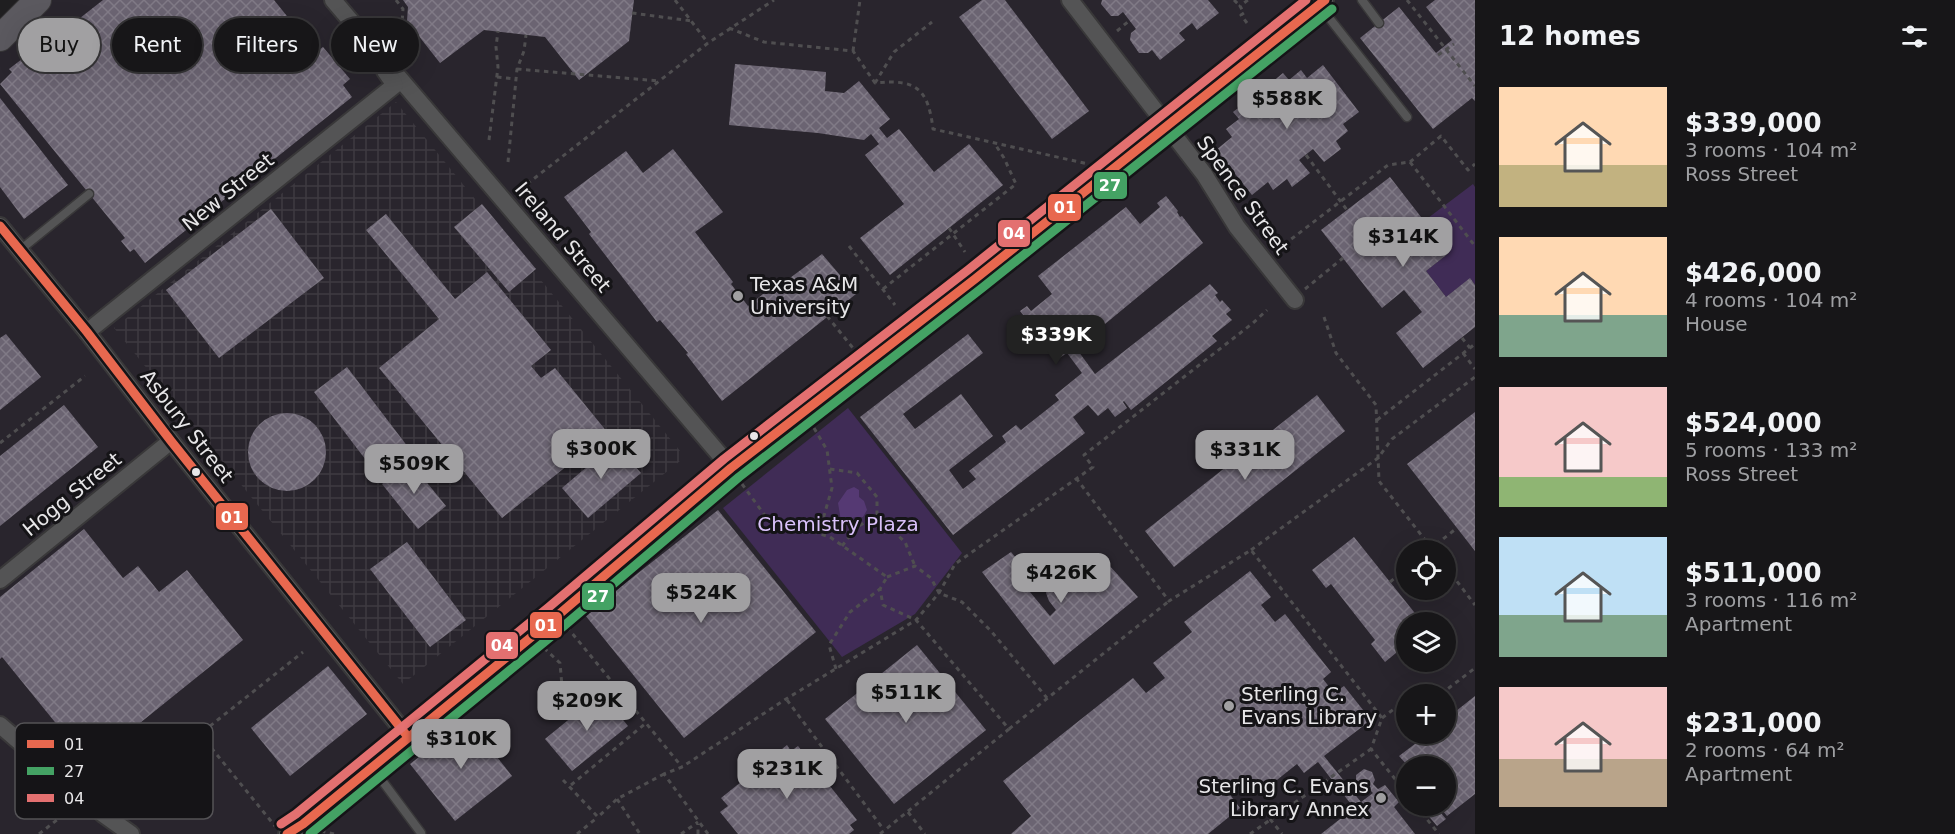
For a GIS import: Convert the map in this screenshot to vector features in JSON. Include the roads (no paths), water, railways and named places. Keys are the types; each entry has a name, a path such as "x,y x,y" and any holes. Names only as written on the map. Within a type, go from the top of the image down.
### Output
{"main road":[{"path":"0,38 38,0"}],"street":[{"name":"Ireland Street","path":"333,0 349,18"},
{"name":"Spence Street","path":"1070,0 1204,174 1237,227 1299,295"},
{"path":"282,831 303,824 558,615 731,468 975,279 1322,3"},
{"name":"Ireland Street","path":"385,72 395,85"},
{"name":"Ireland Street","path":"395,72 731,468"},
{"name":"New Street","path":"87,332 395,85"},
{"name":"Asbury Street","path":"0,226 87,332 171,441 408,737"},
{"name":"Hogg Street","path":"0,580 171,441"},
{"path":"0,725 15,738"},
{"path":"110,819 131,834"}],"lane":[{"path":"1362,0 1379,23"},
{"path":"1322,3 1407,117"},
{"path":"20,250 89,194"},
{"path":"372,767 421,833"}],"place":[{"name":"Texas A&M University","path":"738,296"},
{"name":"Sterling C. Evans Library","path":"1229,706"},
{"name":"Sterling C. Evans Library Annex","path":"1381,798"}],"park label":[{"name":"Chemistry Plaza","path":"838,524"}]}
